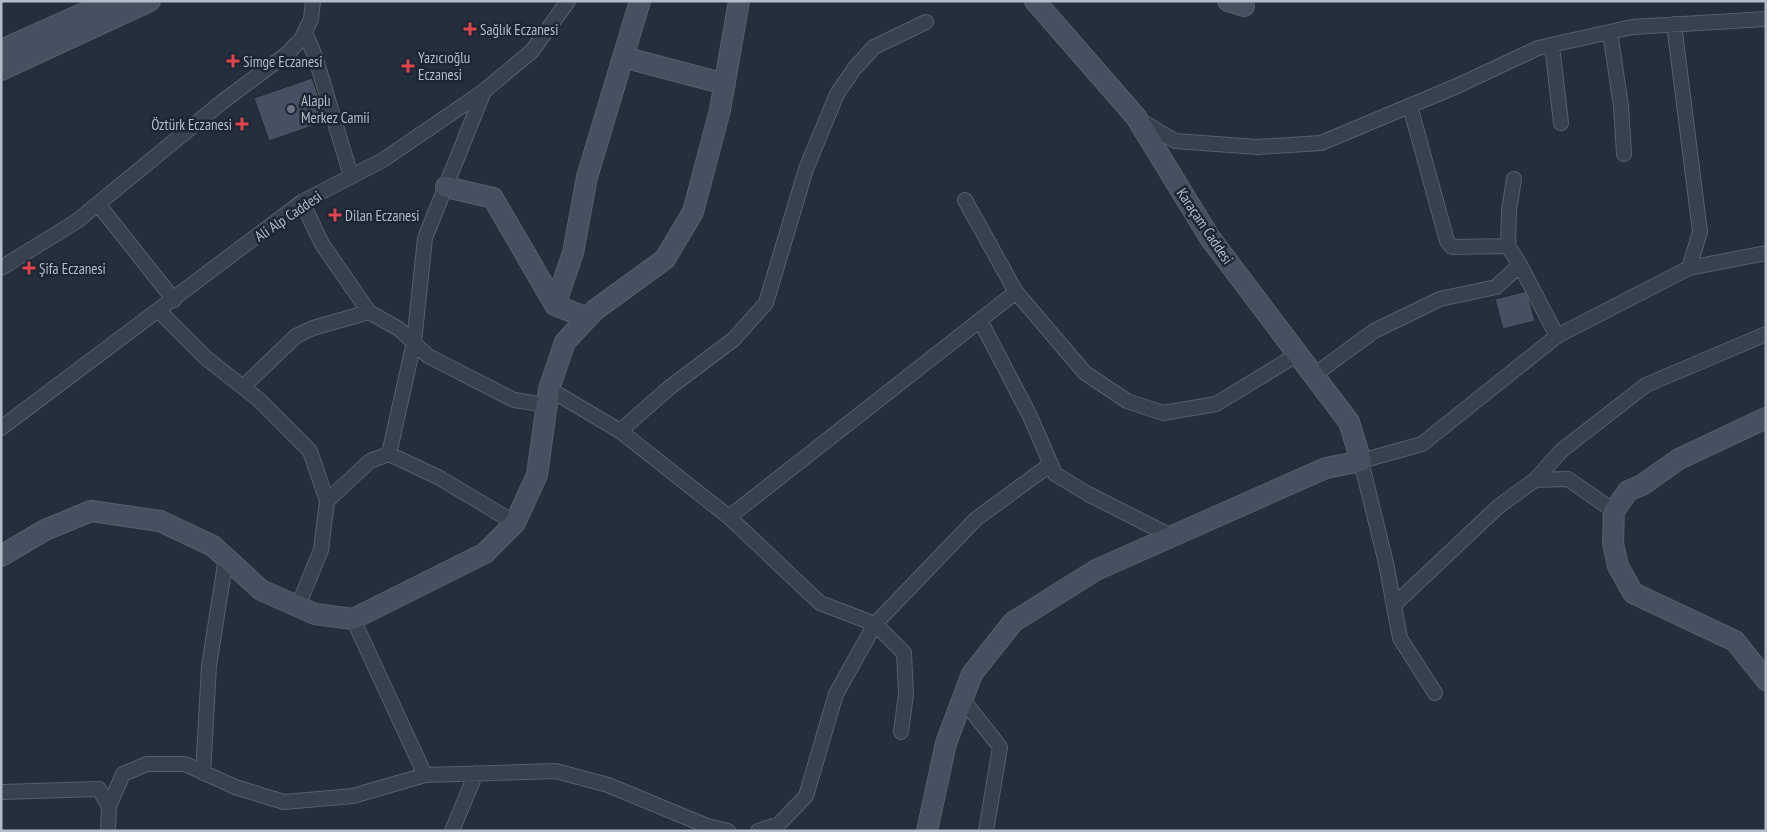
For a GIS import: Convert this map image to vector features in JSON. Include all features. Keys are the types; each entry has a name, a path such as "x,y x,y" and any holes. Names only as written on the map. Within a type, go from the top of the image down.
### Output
{"street":[{"path":"1,50 111,1"},
{"path":"1,70 150,1"},
{"path":"1,268 77,221 222,102 288,53 302,38 311,19 313,1"},
{"name":"Ali Alp Caddesi","path":"1,428 174,300 302,202 383,160 484,91 532,50 568,1"},
{"path":"555,305 573,253 587,177 640,1"},
{"path":"1,556 45,530 91,511 160,521 212,546 261,590 315,614 353,619 485,553 515,523 537,475 548,397 565,342 595,310 665,259 693,212 720,110 739,1"},
{"name":"Karaçam Caddesi","path":"1035,1 1136,117 1210,238 1349,422 1361,461"},
{"path":"1136,117 1175,141 1257,147 1321,143 1410,106 1538,48 1632,28 1766,19"},
{"path":"620,431 669,388 734,339 766,303 806,169 837,94 854,68 874,47 926,22"},
{"path":"1674,24 1700,232 1689,268"},
{"path":"1610,32 1621,106 1624,154"},
{"path":"302,38 306,35 315,56 352,176"},
{"path":"1552,45 1561,123"},
{"path":"623,57 725,84"},
{"path":"388,454 414,342 425,238 484,91"},
{"path":"1410,106 1446,241 1452,247 1508,246"},
{"path":"1514,179 1509,210 1508,246 1520,265 1556,336"},
{"path":"446,187 493,198 555,305 587,318"},
{"path":"965,200 1016,292 1085,373 1127,401 1163,413 1216,404 1298,354"},
{"path":"302,202 322,244 370,312 399,328 428,356 514,400 548,397 620,431 729,516 820,603 875,624 904,652 906,694 901,732"},
{"path":"98,204 174,300"},
{"path":"927,831 946,743 972,674 1013,622 1096,570 1326,468 1361,461 1422,444 1556,336 1689,268 1766,253"},
{"path":"1314,375 1374,331 1440,299 1496,287 1520,265"},
{"path":"729,516 1016,292"},
{"path":"159,311 206,358 243,387 310,451 327,501 321,550 298,606"},
{"path":"243,387 296,336 313,328 370,312"},
{"path":"980,320 1030,416 1055,474 1088,494 1173,537"},
{"path":"1394,605 1498,506 1535,480 1562,450 1646,385 1766,334"},
{"path":"1766,418 1679,459 1642,485 1628,491 1614,511 1613,543 1618,566 1634,593 1735,641 1766,680"},
{"path":"327,501 370,461 388,454 438,477 515,523"},
{"path":"1361,461 1400,638 1435,693"},
{"path":"758,831 779,824 806,796 836,694 875,624 976,519 1050,464"},
{"path":"1535,480 1568,479 1614,511"},
{"path":"203,773 209,666 226,558"},
{"path":"353,619 425,775"},
{"path":"962,700 1000,747 986,831"},
{"path":"108,831 109,806 123,774 147,764 185,764 235,787 284,802 353,796 425,775 556,771 608,786 707,826 728,831"},
{"path":"452,831 476,773"},
{"path":"1,792 99,789 109,806"}],"building":[{"name":"Alaplı Merkez Camii","path":"312,78 327,121 269,141 254,98"},
{"path":"1527,291 1535,321 1503,329 1495,299"}],"place":[{"name":"Sağlık Eczanesi","path":"470,29"},
{"name":"Simge Eczanesi","path":"233,61"},
{"name":"Yazıcıoğlu Eczanesi","path":"408,66"},
{"name":"Alaplı Merkez Camii","path":"291,109"},
{"name":"Öztürk Eczanesi","path":"242,124"},
{"name":"Dilan Eczanesi","path":"335,215"},
{"name":"Şifa Eczanesi","path":"29,268"}]}
